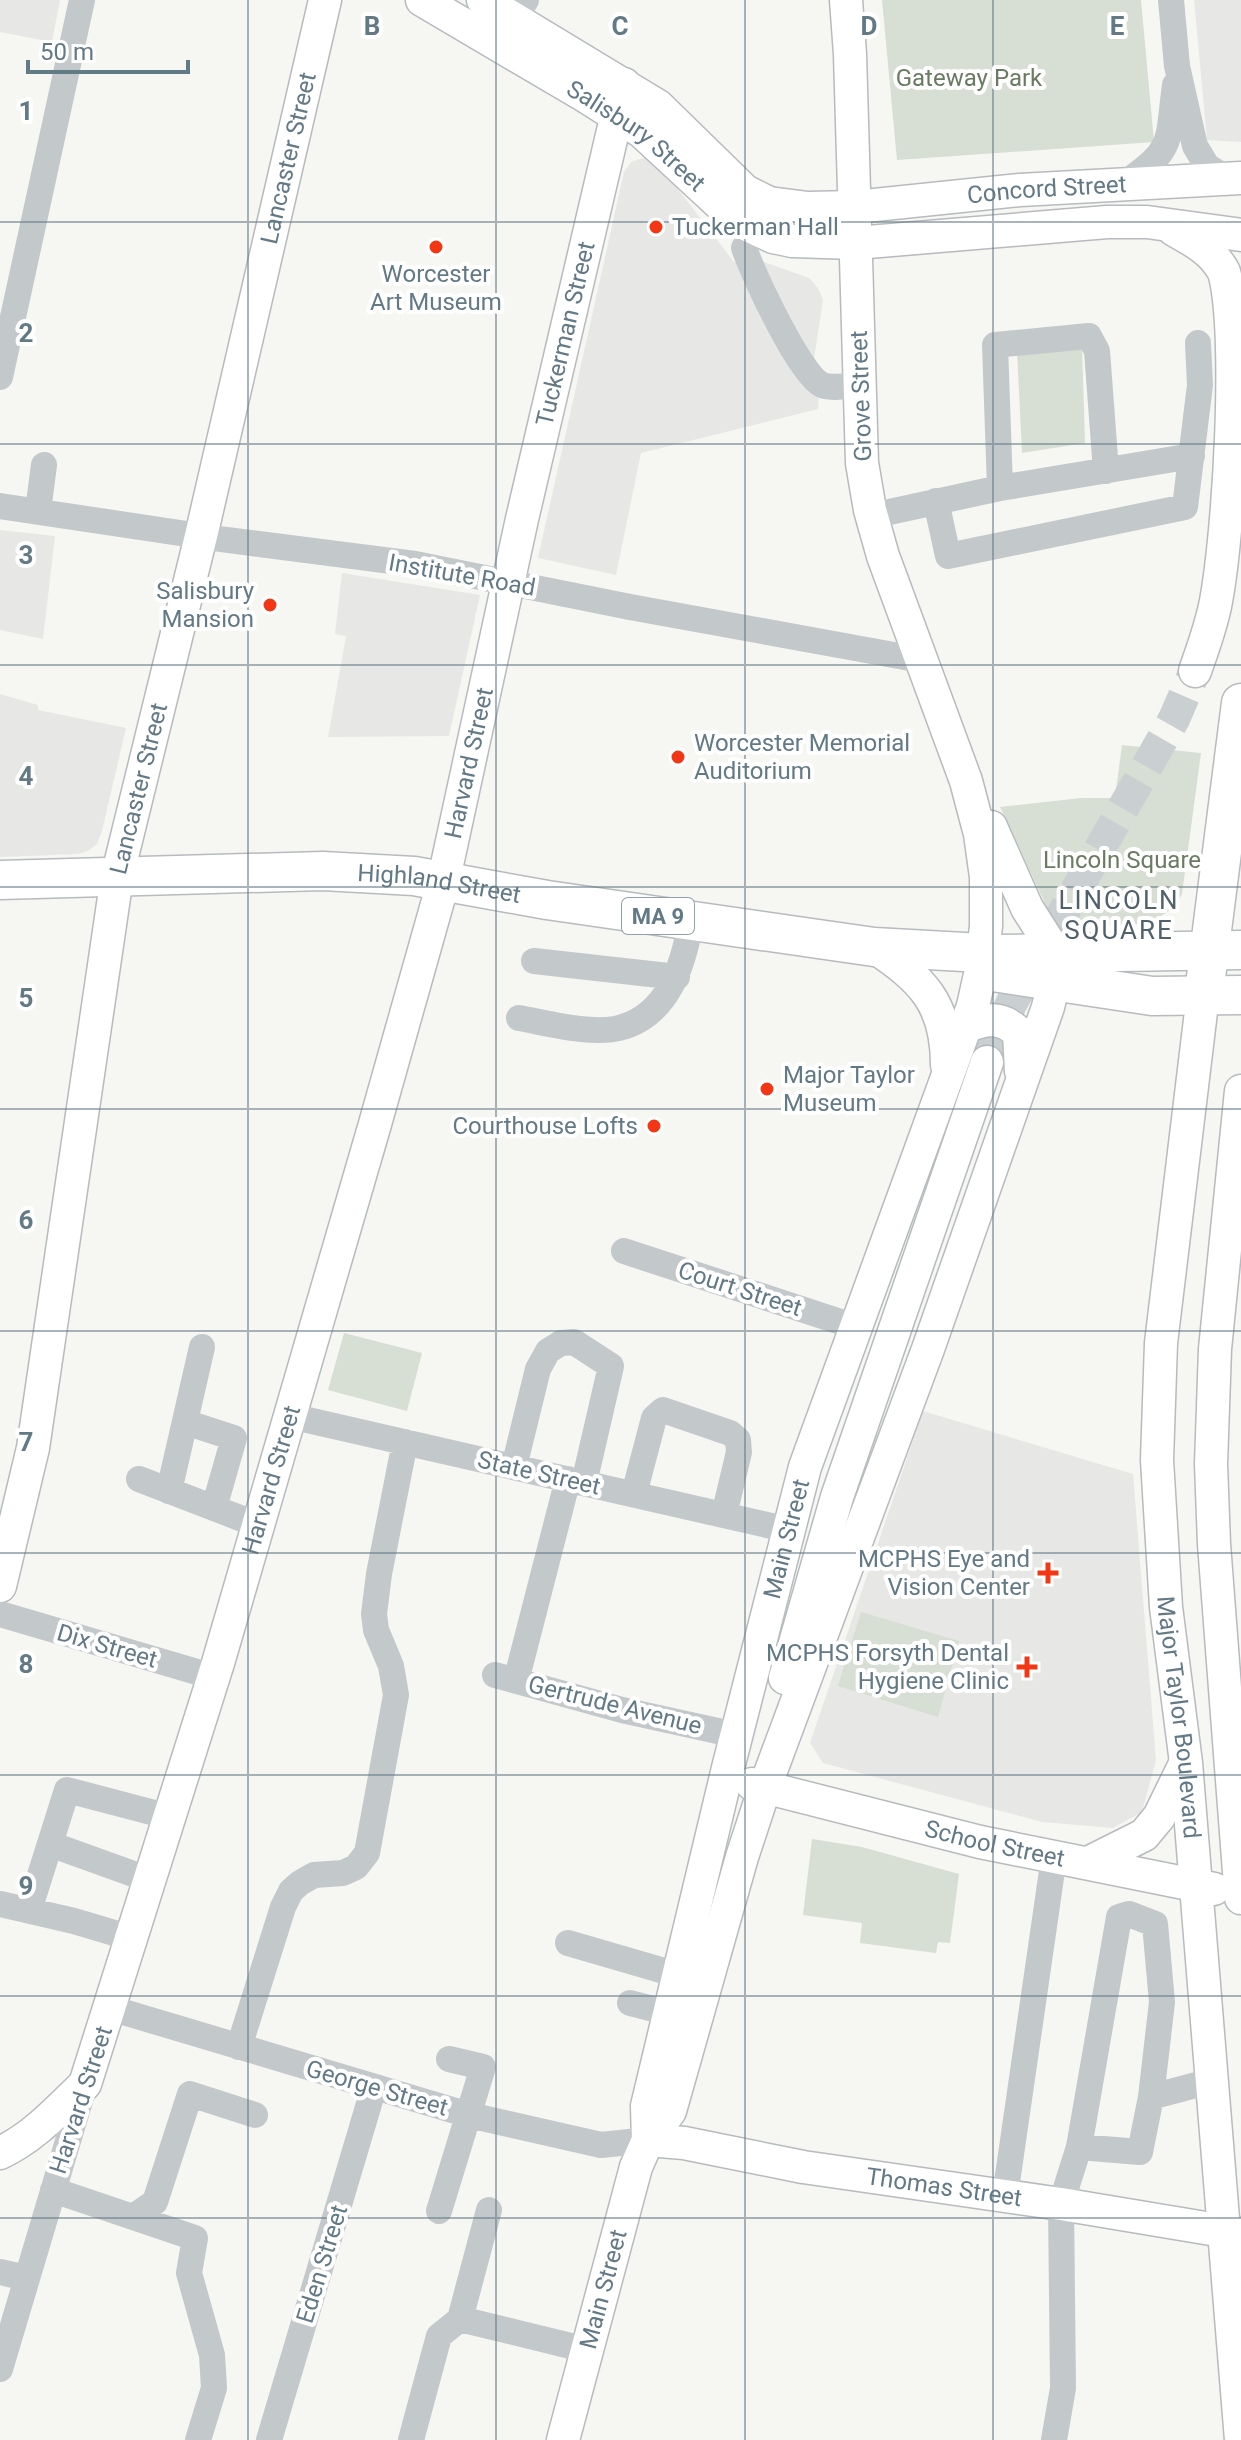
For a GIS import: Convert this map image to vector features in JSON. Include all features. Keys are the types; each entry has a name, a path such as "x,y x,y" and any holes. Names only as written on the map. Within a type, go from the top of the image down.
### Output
{"highway":[{"path":"1203,995 1225,950 1241,703"},
{"name":"Highland Street","path":"0,880 335,871 414,876 443,883 982,961"},
{"name":"MA 9","path":"982,961 1055,967 1225,950"},
{"name":"MA 9","path":"1055,967 1152,996 1241,995"}],"main road":[{"name":"Lancaster Street","path":"0,1586 33,1448 117,877 201,536 325,0"},
{"name":"Salisbury Street","path":"422,0 620,100 658,106 737,183 757,198 789,207 855,207"},
{"name":"Salisbury Street","path":"483,0 520,9 620,100 650,139 722,207 753,229 792,241 856,243"},
{"name":"Grove Street","path":"846,0 862,463 871,516 883,556 964,775 986,861 982,961"},
{"name":"Tuckerman Street","path":"508,582 620,100"},
{"name":"Concord Street","path":"855,207 1020,190 1237,180"},
{"name":"Concord Street","path":"856,243 1107,222 1164,224 1233,237"},
{"path":"1164,224 1215,257 1228,280 1236,318 1237,386 1225,536 1216,604 1195,671"},
{"name":"Harvard Street","path":"85,2084 214,1677 443,883 508,582"},
{"name":"Grove Street","path":"964,775 1055,967"},
{"path":"874,947 905,967 931,996 944,1027 947,1076"},
{"name":"Main Street","path":"648,2140 647,2106 736,1735 805,1467 965,1027 982,961"},
{"name":"Main Street","path":"563,2440 636,2167 648,2140 670,2111 759,1786 922,1364 1048,1007 1055,967"},
{"name":"Major Taylor Boulevard","path":"1203,995 1169,1266 1157,1405 1157,1460 1166,1607 1186,1763 1211,2081 1233,2232 1241,2440"},
{"path":"965,1027 981,1020 995,1019 1010,1024 1019,1033 1021,1082"},
{"path":"679,1972 759,1786 837,1497 987,1062"},
{"name":"Major Taylor Boulevard","path":"1241,1091 1215,1349 1211,1464 1214,1544 1241,1895"},
{"path":"1088,1863 1144,1835 1159,1817 1186,1763"},
{"name":"School Street","path":"759,1786 980,1842 1241,1895"},
{"path":"0,2153 40,2128 85,2084"},
{"name":"Thomas Street","path":"648,2140 684,2143 803,2167 1233,2232"}],"street":[{"path":"0,377 82,0"},
{"path":"1171,0 1177,66 1195,146 1207,166 1237,180"},
{"path":"1125,183 1148,167 1166,146 1177,66"},
{"path":"744,248 769,303 810,377 825,386 860,384"},
{"path":"1000,488 995,345 1089,336 1097,351 1106,471"},
{"path":"936,501 948,556 1185,507 1200,385 1198,343"},
{"path":"871,516 1000,488 1192,456"},
{"path":"38,511 44,465"},
{"name":"Institute Road","path":"0,506 415,564 921,660"},
{"path":"519,1018 584,1029 618,1028 638,1019 657,1004 677,977 684,961 691,920"},
{"path":"534,961 677,977"},
{"name":"Court Street","path":"624,1251 856,1327"},
{"path":"514,1467 538,1369 548,1351 561,1343 574,1342 611,1366 576,1481"},
{"path":"169,1491 202,1347"},
{"path":"634,1494 654,1418 663,1410 730,1433 738,1440 739,1452 724,1515"},
{"name":"State Street","path":"290,1416 789,1530"},
{"path":"185,1422 234,1438 214,1508"},
{"path":"239,2047 283,1907 291,1891 314,1875 343,1873 356,1867 367,1853 396,1695 391,1666 376,1630 374,1614 405,1442"},
{"path":"139,1479 258,1525"},
{"name":"Gertrude Avenue","path":"576,1481 506,1678 622,1710 736,1735"},
{"name":"Dix Street","path":"0,1614 214,1677"},
{"path":"29,1910 67,1790 170,1817"},
{"path":"50,1844 150,1880"},
{"path":"1005,2196 1054,1857"},
{"path":"0,1904 131,1938"},
{"path":"1054,2440 1063,2388 1061,2204 1079,2147 1119,1917 1129,1914 1155,1924 1162,2002 1151,2097 1140,2152 1079,2147"},
{"path":"568,1943 679,1972"},
{"path":"630,2003 669,2013"},
{"name":"George Street","path":"110,2008 469,2115 601,2145 648,2140"},
{"path":"439,2211 483,2067 449,2059"},
{"path":"1151,2097 1211,2081"},
{"name":"Harvard Street","path":"0,2369 85,2084"},
{"name":"Eden Street","path":"269,2440 374,2087"},
{"path":"133,2217 155,2202 190,2094 255,2115"},
{"path":"53,2190 195,2238 189,2273 212,2355 214,2388 198,2440"},
{"path":"411,2440 439,2336 460,2319 489,2210"},
{"path":"0,2272 26,2278"},
{"path":"460,2319 587,2350"}],"shaded area":[{"path":"0,0 60,0 52,42 0,32"},
{"path":"1194,0 1241,0 1241,142 1207,140"},
{"path":"643,158 657,162 734,262 747,256 809,278 818,288 823,300 813,366 819,394 818,409 641,453 616,575 538,558 624,172 631,162"},
{"path":"0,530 55,536 43,639 0,630"},
{"path":"342,573 480,595 449,736 328,737 346,636 335,634"},
{"path":"0,694 38,705 38,710 126,728 102,831 97,844 88,851 0,857"},
{"path":"923,1411 1133,1474 1156,1760 1142,1812 1113,1828 1042,1822 823,1763 810,1743"}],"green space":[{"name":"Gateway Park","path":"882,0 1141,0 1154,142 897,160"},
{"path":"1082,346 1085,443 1022,453 1017,350"},
{"name":"Lincoln Square","path":"1122,745 1201,753 1182,894 1172,908 1160,917 1145,922 1113,926 1062,924 1051,916 1000,807 1082,798 1115,798"},
{"path":"344,1333 422,1353 407,1411 328,1390"},
{"path":"861,1612 959,1641 938,1717 838,1686"},
{"path":"812,1839 862,1847 959,1874 950,1943 938,1942 936,1953 860,1943 862,1923 803,1915"}],"tunnel":[{"path":"987,1062 1011,1004 1174,719 1195,671"}],"place":[{"name":"Tuckerman Hall","path":"656,227"},
{"name":"Worcester Art Museum","path":"436,247"},
{"name":"Salisbury Mansion","path":"270,605"},
{"name":"Worcester Memorial Auditorium","path":"678,757"},
{"name":"Major Taylor Museum","path":"767,1089"},
{"name":"Courthouse Lofts","path":"654,1126"},
{"name":"MCPHS Eye and Vision Center","path":"1048,1573"},
{"name":"MCPHS Forsyth Dental Hygiene Clinic","path":"1027,1667"}],"district":[{"name":"LINCOLN SQUARE","path":"1119,915"}]}
